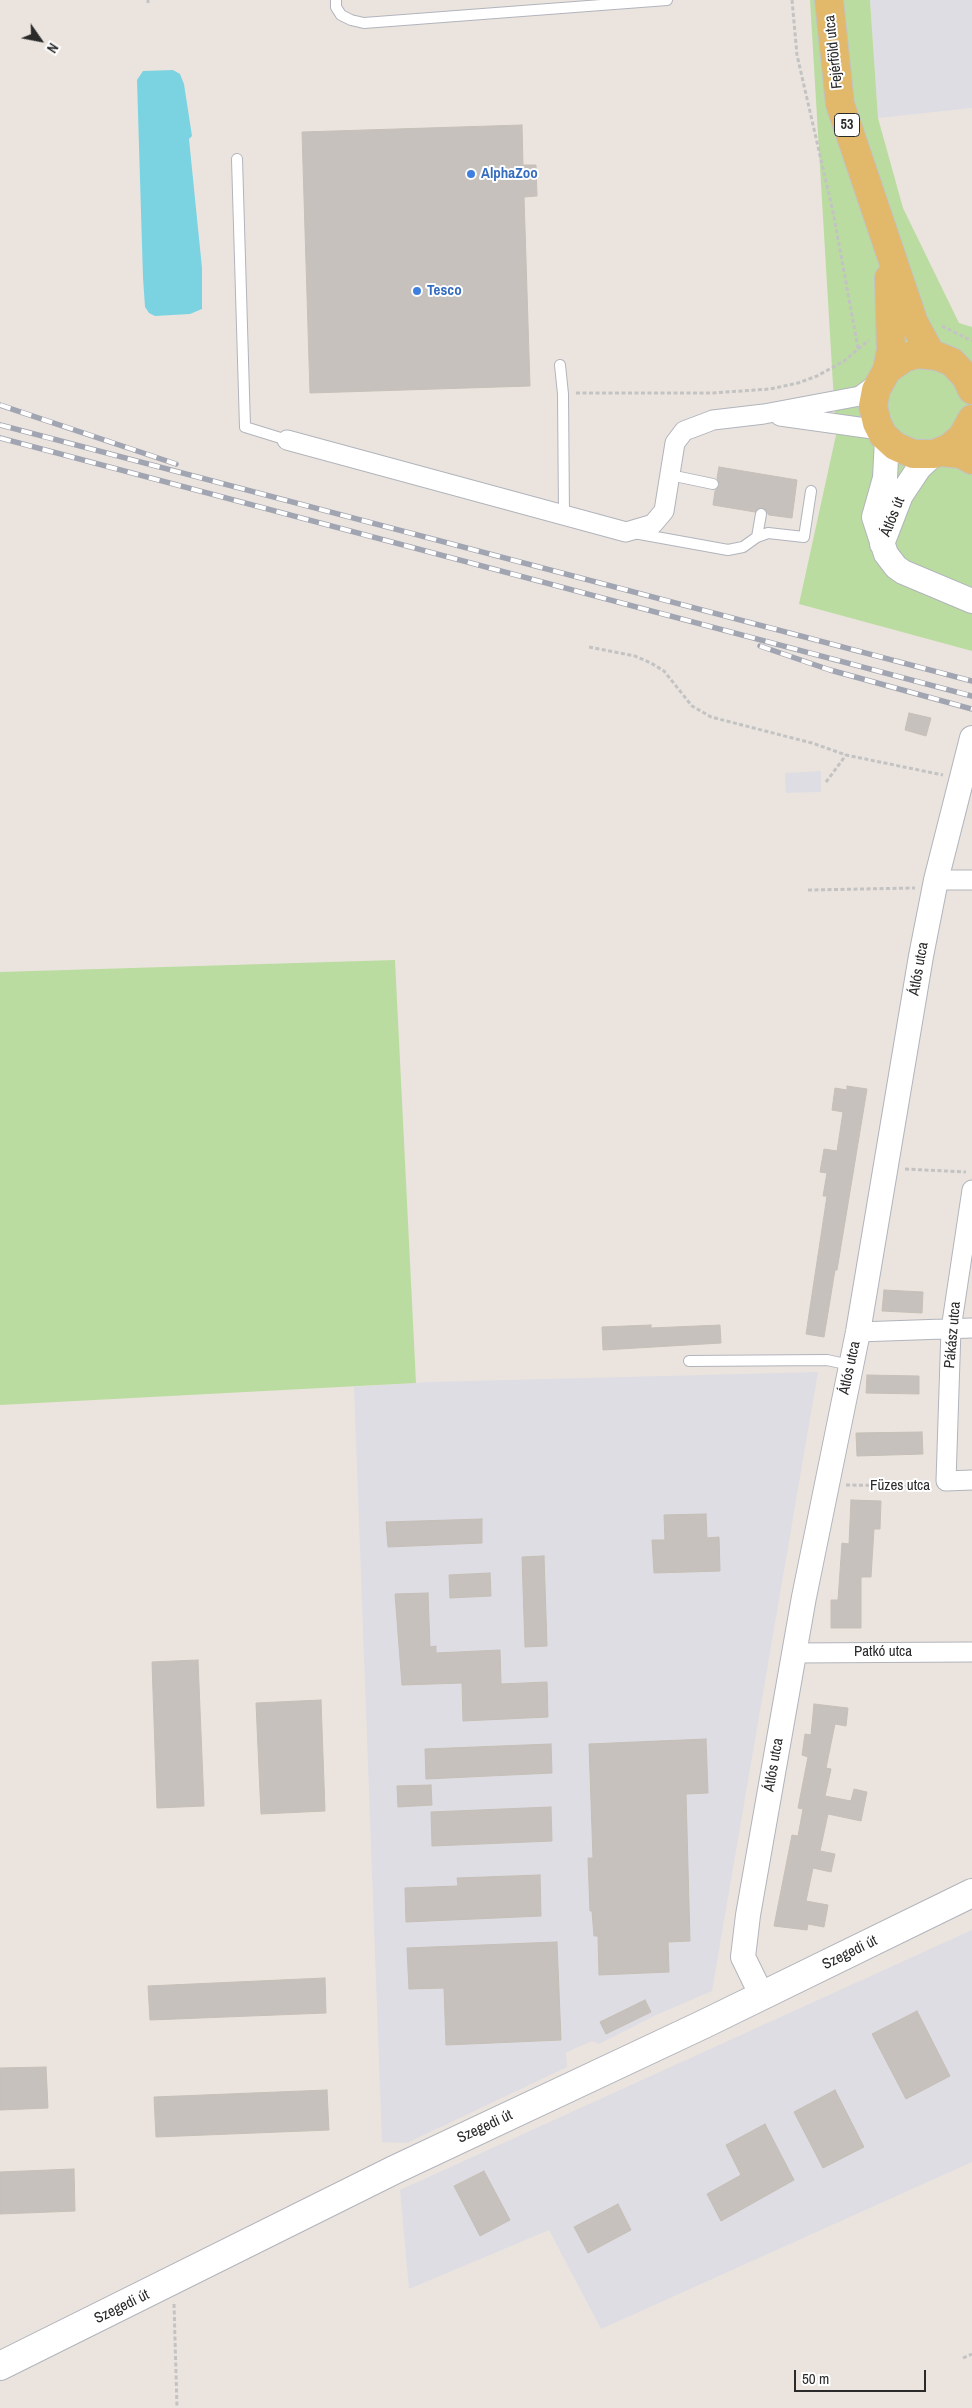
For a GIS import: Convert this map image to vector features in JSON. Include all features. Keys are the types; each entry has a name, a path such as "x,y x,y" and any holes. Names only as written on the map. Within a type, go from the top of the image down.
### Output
{"main road":[{"name":"Fejérföld utca","path":"829,0 840,104 888,246 902,325"},
{"name":"53","path":"884,435 873,406 891,350 902,325 952,360 966,377 972,390"},
{"path":"883,376 904,358 917,354 952,360"},
{"path":"937,453 962,437 972,419"},
{"path":"884,435 899,448 913,454 961,454 972,460"},
{"name":"Szegedi út","path":"0,2366 394,2170 762,1996 972,1893"}],"street":[{"path":"287,440 626,532 642,529 653,524 660,517 666,505 675,443 684,431 713,420 764,414 860,396 883,376"},
{"path":"764,414 884,435"},
{"name":"Átlós út","path":"882,544 874,517 885,478 884,435"},
{"name":"Átlós út","path":"882,544 901,495 919,468 937,453"},
{"path":"882,544 891,560 903,572 972,601"},
{"name":"Átlós utca","path":"762,1996 750,1974 743,1950 794,1653 858,1332 921,956 936,883 972,738"},
{"path":"936,883 972,880"},
{"name":"Pákász utca","path":"946,1481 951,1328 972,1190"},
{"path":"858,1332 972,1328"},
{"name":"Füzes utca","path":"946,1481 972,1480"},
{"name":"Patkó utca","path":"794,1653 972,1652"}],"lane":[{"path":"336,0 336,7 341,15 364,23 667,0"},
{"path":"237,159 244,427 287,440"},
{"path":"560,364 563,394 564,516"},
{"path":"670,475 713,484"},
{"path":"626,532 728,550 743,548 757,537 778,533 804,537 811,491"},
{"path":"757,537 761,514"},
{"path":"690,1361 827,1360 850,1366"}],"path":[{"path":"792,0 797,55 834,212 858,348"},
{"path":"563,394 712,393 770,389 816,376 844,361 877,333 902,325 929,320 972,341"},
{"path":"589,647 635,656 651,663 664,671 692,706 711,717 812,743 846,755 961,779"},
{"path":"826,782 846,755"},
{"path":"808,890 936,883"},
{"path":"884,1168 972,1172"},
{"name":"Füzes utca","path":"827,1485 939,1486 946,1481"},
{"path":"173,2281 177,2408"},
{"path":"963,2358 972,2354"}],"shaded area":[{"path":"870,0 972,0 972,108 878,118"},
{"path":"821,771 821,792 786,793 785,773"},
{"path":"818,1372 712,1991 656,2015 599,2044 592,2041 578,2047 566,2053 567,2067 407,2143 382,2142 354,1387 430,1382"},
{"path":"972,1930 972,2162 601,2329 549,2230 409,2289 400,2190"}],"green space":[{"path":"810,0 870,0 878,118 903,208 959,323 972,327 972,651 799,604 836,435"},
{"path":"395,960 416,1383 0,1405 0,972"}],"water":[{"path":"173,70 180,74 184,84 192,136 189,139 202,268 202,309 190,314 155,316 149,313 145,307 137,80 143,71"}],"building":[{"name":"Tesco","path":"522,125 523,165 536,165 537,196 524,197 530,386 310,393 302,132"},
{"path":"719,467 797,480 792,518 769,515 762,507 755,512 713,505 715,491 720,485 717,478"},
{"path":"909,713 931,718 926,736 905,730"},
{"path":"847,1086 867,1089 824,1337 806,1334 827,1196 823,1196 827,1173 820,1172 824,1149 837,1151 843,1112 832,1110 835,1088 847,1090"},
{"path":"884,1290 923,1292 922,1313 882,1311"},
{"path":"651,1325 651,1328 720,1325 721,1343 603,1350 602,1327"},
{"path":"867,1375 919,1376 919,1394 866,1393"},
{"path":"922,1432 923,1454 857,1456 856,1433"},
{"path":"851,1500 881,1501 880,1529 874,1529 871,1577 861,1577 861,1628 831,1628 831,1600 838,1600 842,1543 849,1544"},
{"path":"706,1514 707,1538 719,1537 720,1571 654,1573 652,1540 665,1540 664,1515"},
{"path":"482,1519 482,1543 388,1547 386,1522"},
{"path":"544,1556 547,1646 525,1647 522,1557"},
{"path":"490,1573 491,1596 450,1598 449,1575"},
{"path":"428,1593 430,1647 436,1646 436,1653 500,1650 501,1684 547,1682 548,1717 463,1721 462,1683 402,1685 395,1594"},
{"path":"198,1660 204,1806 157,1808 152,1662"},
{"path":"321,1700 325,1811 261,1814 256,1703"},
{"path":"814,1704 848,1708 846,1726 835,1724 826,1768 831,1769 825,1796 851,1801 854,1789 867,1792 861,1821 828,1814 820,1851 835,1854 831,1872 813,1868 806,1901 828,1905 824,1927 808,1924 807,1930 774,1926 792,1835 798,1836 803,1809 798,1808 808,1757 802,1755 805,1734 811,1735"},
{"path":"706,1739 708,1793 686,1794 690,1941 668,1942 669,1972 599,1975 598,1936 594,1936 592,1911 590,1911 588,1858 593,1858 589,1744"},
{"path":"551,1744 552,1773 426,1779 425,1749"},
{"path":"431,1785 432,1805 398,1807 397,1786"},
{"path":"551,1807 552,1841 432,1846 431,1812"},
{"path":"540,1875 541,1916 406,1922 405,1888 458,1886 457,1878"},
{"path":"557,1942 561,2040 446,2045 444,1988 409,1989 407,1948"},
{"path":"325,1978 326,2013 150,2020 148,1986"},
{"path":"645,2000 651,2012 606,2034 600,2022"},
{"path":"917,2011 950,2076 906,2099 872,2034"},
{"path":"46,2067 48,2108 0,2110 0,2068"},
{"path":"327,2090 329,2130 156,2137 154,2097"},
{"path":"835,2090 864,2147 823,2168 794,2112"},
{"path":"765,2124 794,2180 721,2221 707,2194 741,2175 726,2145"},
{"path":"74,2169 75,2211 0,2214 0,2172"},
{"path":"484,2171 510,2220 480,2236 454,2186"},
{"path":"618,2204 631,2230 588,2253 574,2227"}],"railway":[{"path":"0,405 176,464"},
{"path":"0,425 972,681"},
{"path":"0,438 972,696"},
{"path":"760,646 830,670 972,709"}],"place":[{"name":"AlphaZoo","path":"471,174"},
{"name":"Tesco","path":"417,291"}]}
